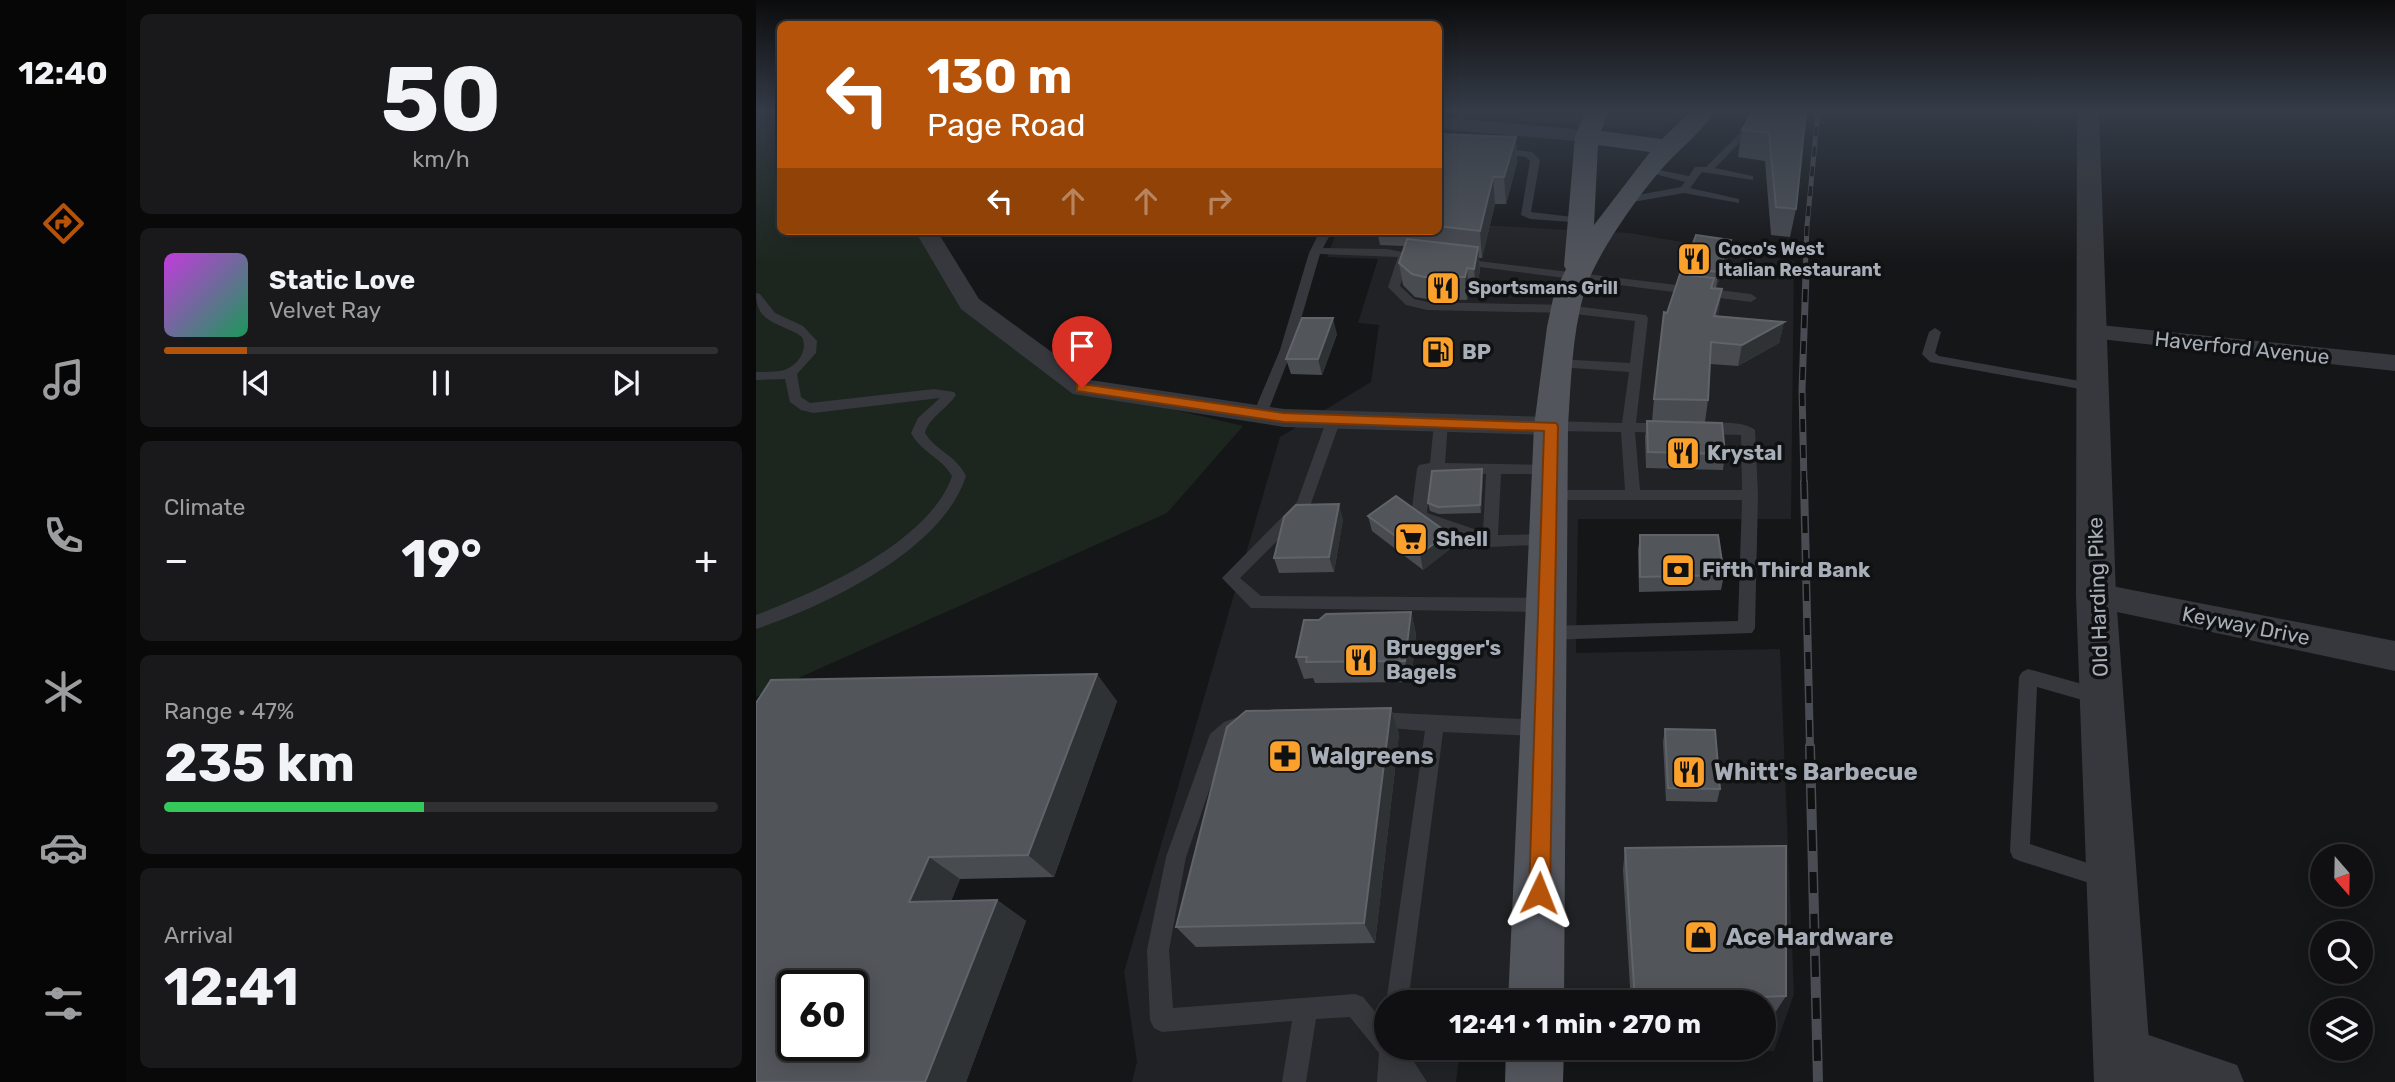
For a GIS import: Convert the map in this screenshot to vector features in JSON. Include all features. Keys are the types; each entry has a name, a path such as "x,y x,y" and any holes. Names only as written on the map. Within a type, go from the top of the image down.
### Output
{"main road":[{"path":"1577,275 1585,161"},
{"path":"1536,990 1551,426 1557,363 1566,309 1577,275 1621,201 1652,161"},
{"path":"1534,1082 1535,1060"}],"street":[{"name":"Old Harding Pike","path":"2088,161 2096,596 2122,1065"},
{"path":"928,235 970,304 1082,388 1260,414 1551,426"},
{"name":"Haverford Avenue","path":"2090,332 2395,363"},
{"name":"Keyway Drive","path":"2096,596 2395,656"},
{"path":"2122,1065 2220,1082"}],"lane":[{"path":"1535,161 1525,212 1530,216 1581,221"},
{"path":"1708,170 1716,161"},
{"path":"1684,190 1699,169 1749,178"},
{"path":"1644,170 1691,180"},
{"path":"1621,201 1684,190 1735,201"},
{"path":"1260,414 1286,350 1316,251 1324,235"},
{"path":"1316,251 1424,258"},
{"path":"1404,255 1394,287 1409,302 1427,306 1566,309 1642,318 1628,427 1633,495"},
{"path":"1447,261 1751,298"},
{"path":"756,297 772,317 801,330 808,340 810,352 807,360 787,374 756,376"},
{"path":"1935,332 1928,354 1935,359 2091,387"},
{"path":"1557,363 1636,368"},
{"path":"756,622 829,593 864,575 902,547 937,514 952,495 959,476 954,466 923,443 918,433 920,422 947,400 949,395 934,393 806,407 795,399 793,378 787,374"},
{"path":"1334,419 1304,505 1230,578 1257,603 1746,628 1750,495 1748,430 1551,426"},
{"path":"1437,468 1441,423"},
{"path":"1490,541 1452,521 1419,516 1424,469 1437,468 1457,473 1494,469 1550,502"},
{"path":"1490,541 1494,469"},
{"path":"1490,541 1550,502 1633,495 1750,495"},
{"path":"2102,698 2028,677 2020,851 2112,881"},
{"path":"1264,715 1231,728 1217,740 1176,857 1158,950 1162,1020 1355,1005 1374,1028"},
{"path":"1356,719 1544,728"},
{"path":"1399,990 1435,723"},
{"path":"1294,1082 1306,1009"},
{"path":"1389,1060 1389,1082"},
{"path":"1399,1060 1415,1082"}],"shaded area":[{"path":"756,161 777,161 777,235 928,235 970,304 1082,388 1243,426 1167,513 756,697"},
{"path":"1442,223 1629,233 1794,261 1791,519 1578,519 1576,653 1780,649 1794,994 1776,1045 1776,990 1374,990 1374,1060 1459,1060 1456,1082 1132,1082 1137,1062 1124,972 1280,437 1371,382 1379,325 1358,323 1378,259 1327,257 1335,235 1442,235"}],"building":[{"path":"1442,161 1509,161 1504,177 1493,177 1480,231 1442,226"},
{"path":"1772,161 1801,161 1796,209 1776,207"},
{"path":"1696,235 1731,240 1718,272 1684,268"},
{"path":"1407,239 1478,247 1474,269 1467,268 1465,277 1424,277 1412,274 1399,263"},
{"path":"1680,274 1714,278 1711,288 1722,289 1714,316 1784,322 1742,345 1711,342 1708,400 1654,399 1664,312 1667,313"},
{"path":"1302,318 1333,318 1318,359 1286,359"},
{"path":"1647,421 1722,423 1725,454 1648,452"},
{"name":"Shell","path":"1482,469 1480,505 1438,507 1428,503 1432,471"},
{"path":"1396,496 1448,533 1420,554 1368,516"},
{"path":"1339,504 1329,557 1274,558 1284,517 1296,505"},
{"name":"Fifth Third Bank","path":"1640,535 1718,535 1724,575 1640,577"},
{"path":"1411,612 1405,661 1306,662 1307,657 1296,657 1304,620 1319,620 1326,614"},
{"path":"1097,674 1028,855 929,857 909,902 997,900 925,1082 756,1082 756,703 771,680"},
{"name":"Walgreens","path":"1391,708 1364,923 1176,927 1227,727 1246,711"},
{"name":"Whitt's Barbecue","path":"1665,729 1715,730 1720,789 1668,788"},
{"name":"Ace Hardware","path":"1786,846 1786,996 1776,996 1776,990 1634,990 1625,848"}],"railway":[{"path":"1805,276 1813,161"},
{"path":"1804,484 1802,390 1806,274"},
{"path":"1804,482 1810,748"},
{"path":"1810,746 1818,1082"}],"place":[{"name":"Coco's West Italian Restaurant","path":"1694,259"},
{"name":"Sportsmans Grill","path":"1443,288"},
{"name":"BP","path":"1438,352"},
{"name":"Krystal","path":"1683,453"},
{"name":"Shell","path":"1411,539"},
{"name":"Fifth Third Bank","path":"1678,570"},
{"name":"Bruegger's Bagels","path":"1361,660"},
{"name":"Walgreens","path":"1285,756"},
{"name":"Whitt's Barbecue","path":"1689,772"},
{"name":"Ace Hardware","path":"1701,937"}],"route":[{"path":"1082,388 1284,418 1551,426 1539,893"}]}
